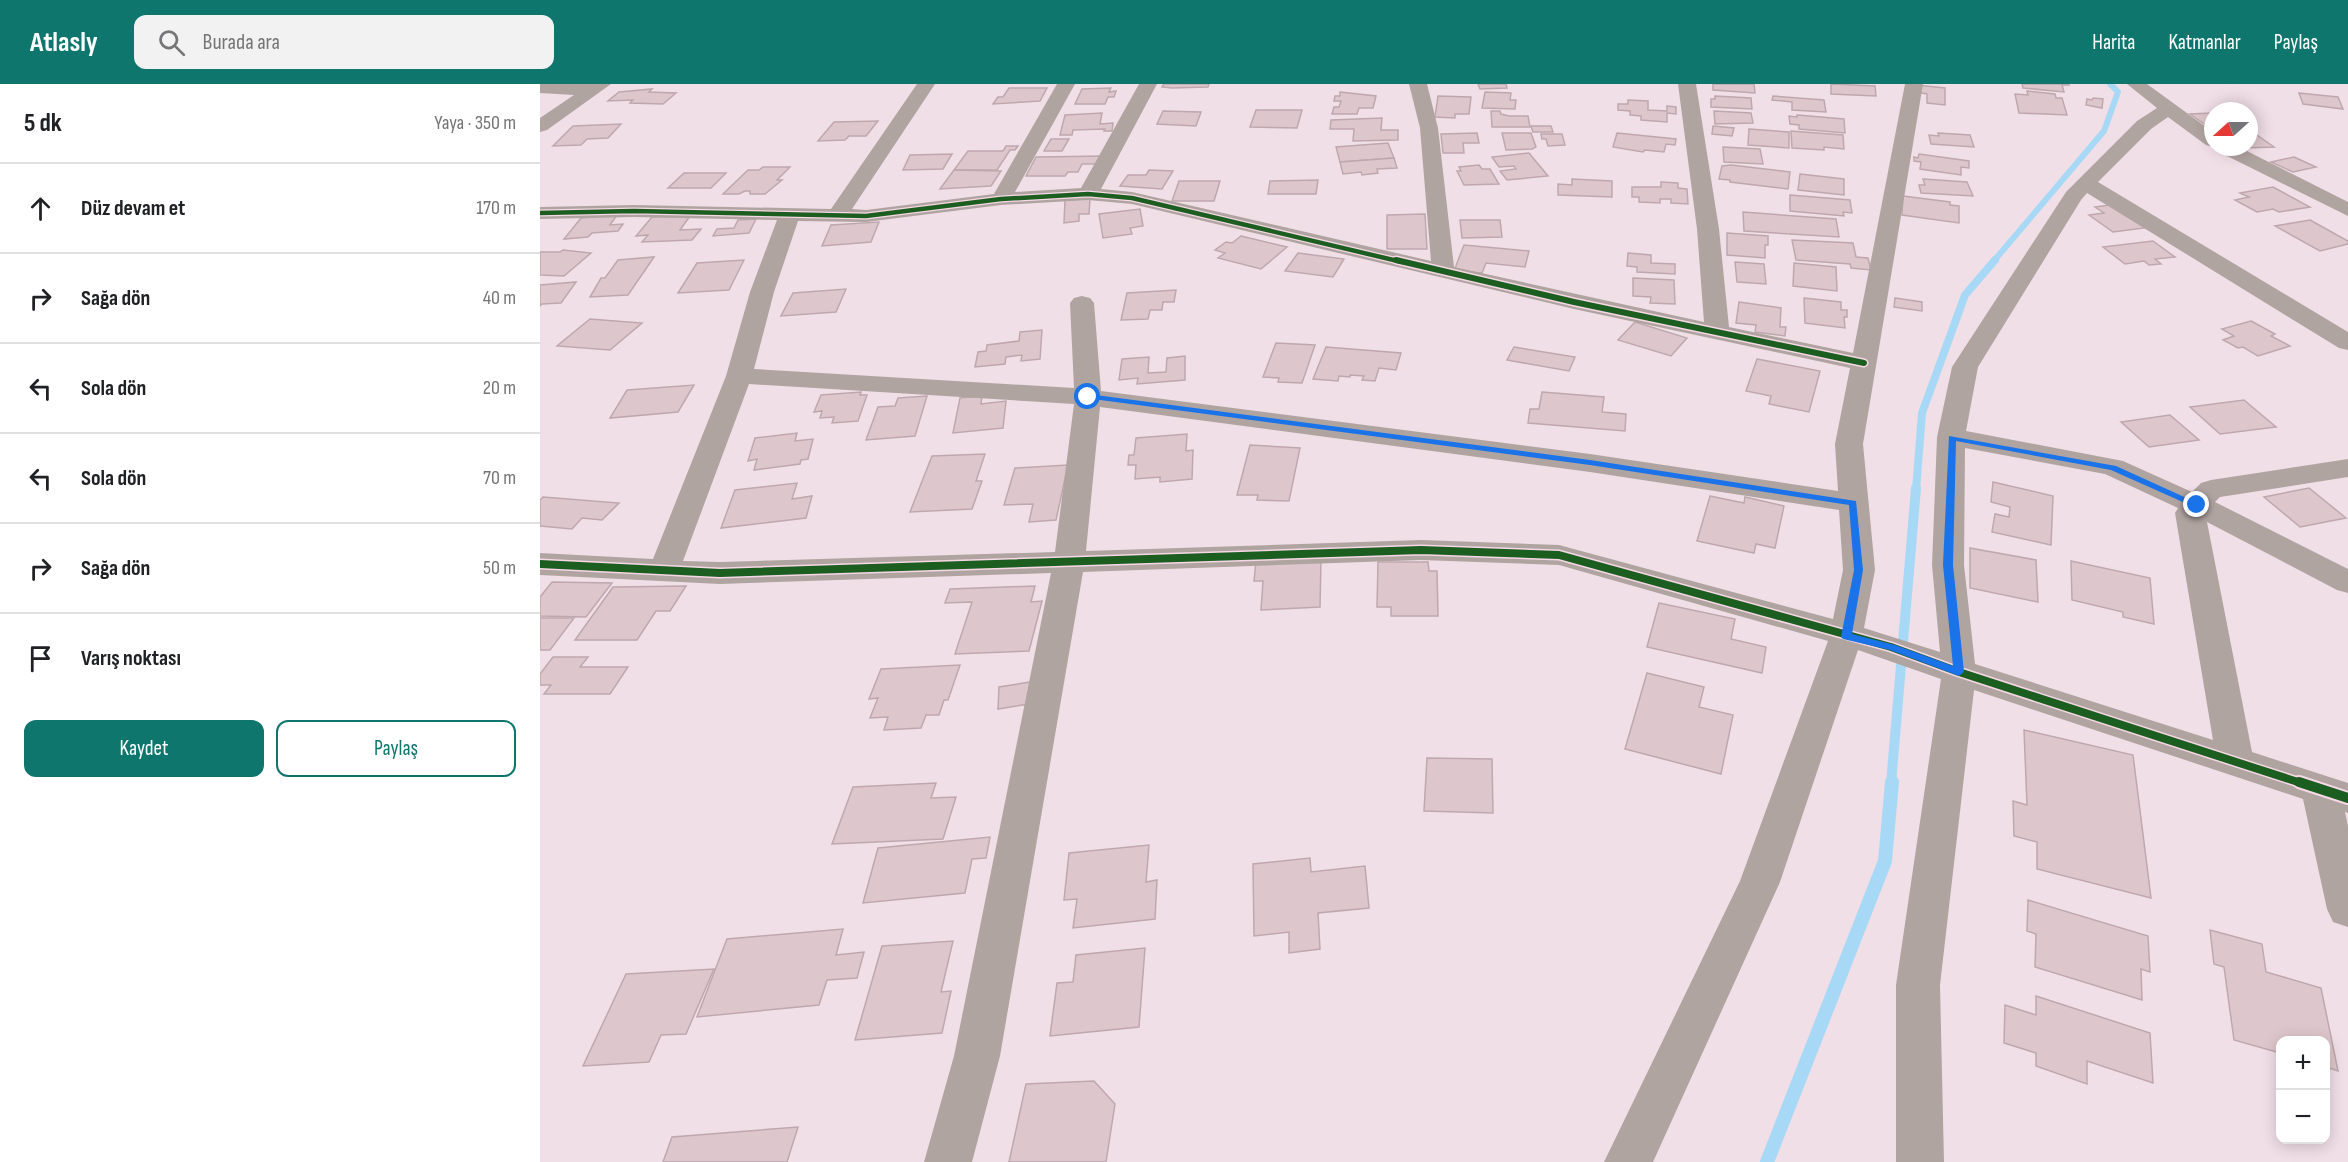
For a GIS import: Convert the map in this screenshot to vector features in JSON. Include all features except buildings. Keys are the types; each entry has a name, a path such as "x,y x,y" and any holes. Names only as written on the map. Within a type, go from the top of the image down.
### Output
{"street":[{"path":"837,216 926,84"},
{"path":"1001,199 1066,84"},
{"path":"1088,194 1148,84"},
{"path":"1419,84 1429,128 1443,272"},
{"path":"1687,84 1708,229 1717,332"},
{"path":"1629,1162 1760,882 1846,637 1858,570 1849,444 1914,84"},
{"path":"2136,84 2204,135"},
{"path":"540,88 597,87"},
{"path":"540,126 597,87"},
{"path":"1920,1162 1918,985 1959,672 1948,565 1952,437 1965,367 2073,196 2144,125 2167,108"},
{"path":"2242,156 2348,210"},
{"path":"2085,183 2348,343"},
{"path":"544,222 568,213 634,211 866,216 1001,199 1088,194 1132,198 1443,272 1864,363"},
{"path":"664,570 739,376 762,292 789,216"},
{"path":"948,1162 977,1056 1069,561 1088,397 1082,303"},
{"path":"739,376 1088,397 1590,463 1853,503"},
{"path":"1952,437 2113,467 2197,505 2348,582"},
{"path":"2235,762 2190,513 2211,489 2348,468"},
{"path":"540,564 720,573 1421,550 1558,555 1846,637 1892,647 1959,672 2334,794 2348,909"}],"waterway":[{"path":"1993,262 2104,131 2118,92 2110,84"},
{"path":"1916,490 1922,413 1965,295 1995,260"},
{"path":"1891,784 1916,488"},
{"path":"1767,1162 1885,861 1892,782"}],"cycle path":[{"path":"540,213 634,211 866,216 1001,199 1088,194 1132,198 1574,302 1864,363"},
{"path":"540,564 720,573 1421,550 1559,555 1891,647 1959,672 2348,798"}],"route":[{"path":"1088,397 1590,463 1853,503 1858,570 1846,637 1892,647 1959,672 1948,565 1952,437 2113,467 2197,505"}]}
